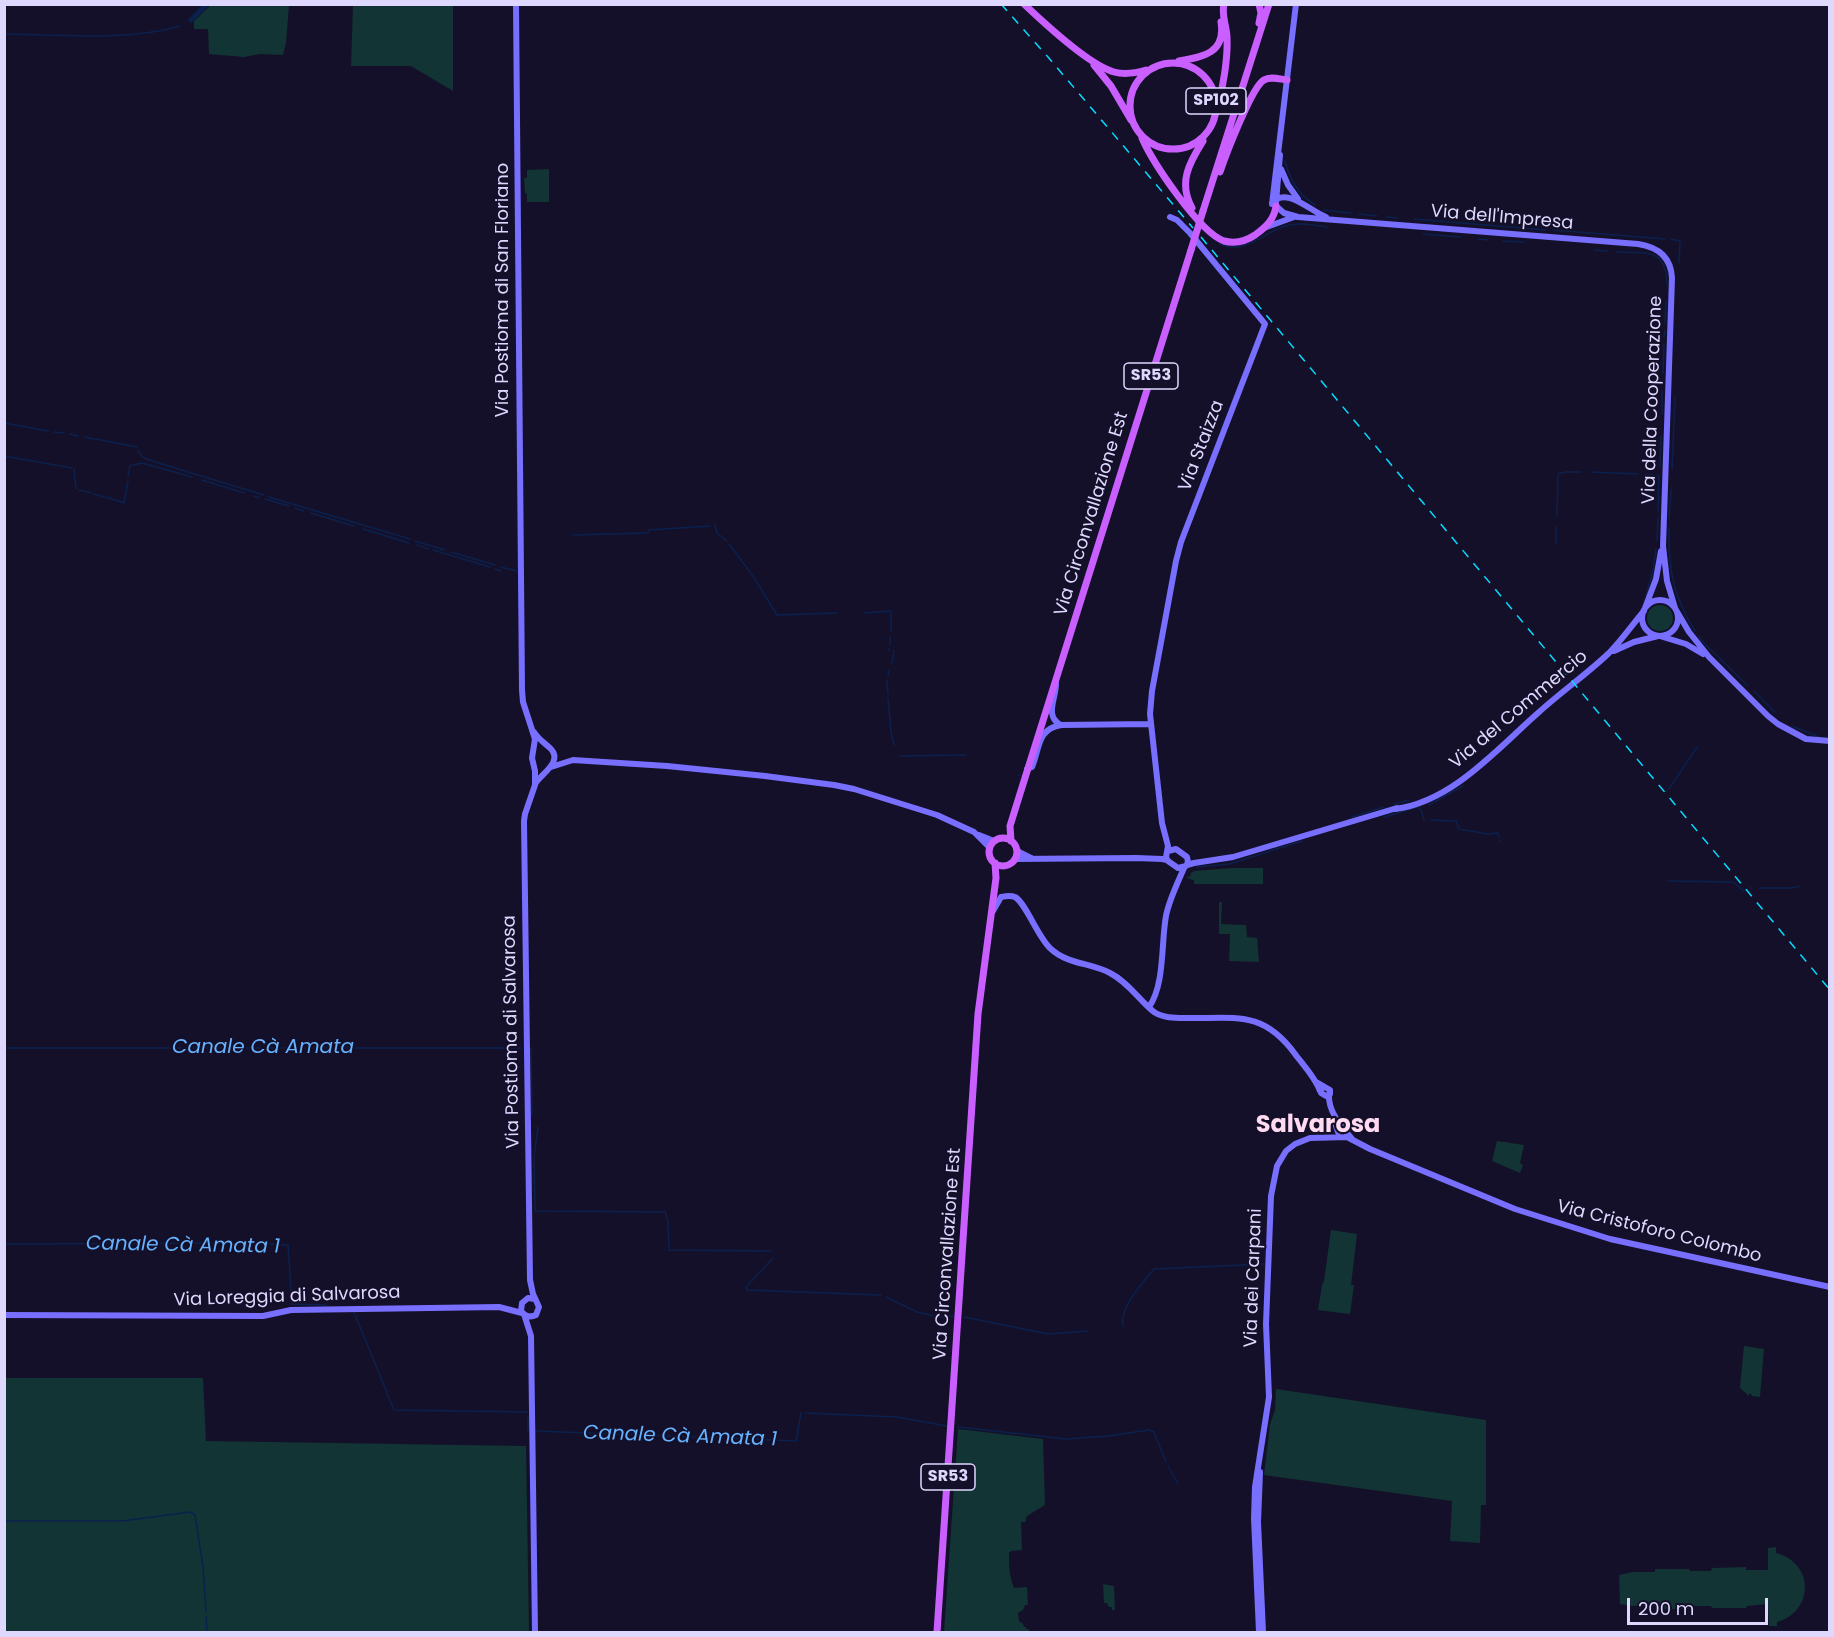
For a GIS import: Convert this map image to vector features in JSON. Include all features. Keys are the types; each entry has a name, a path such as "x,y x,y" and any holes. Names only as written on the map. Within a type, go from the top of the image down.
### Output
{"main road":[{"path":"1173,62 1202,57 1213,50 1220,41 1222,4"},
{"path":"1216,111 1221,92 1227,39 1222,4"},
{"path":"1249,66 1260,15 1259,4"},
{"name":"Via Circonvallazione Est","path":"1010,826 1269,4"},
{"name":"SP102","path":"1025,5 1088,58 1105,77 1137,130 1154,145 1172,150 1192,146 1207,134 1216,111 1214,94 1204,75 1190,66 1173,62 1120,74 1088,58"},
{"path":"1152,68 1139,79 1132,94 1130,111 1145,145 1173,189 1197,218 1216,236 1229,242 1245,240 1263,228 1275,202"},
{"path":"1204,208 1257,87 1267,79 1287,80"},
{"path":"1197,218 1188,200 1185,179 1191,160 1207,134"},
{"path":"1010,826 1011,841"},
{"path":"995,843 1006,838 1015,845 1017,851 1011,863 999,864 990,856 995,843 1010,826"},
{"name":"Via Circonvallazione Est","path":"937,1632 980,994 999,864"}],"street":[{"name":"Via Postioma di San Floriano","path":"516,4 521,575"},
{"path":"1296,4 1279,146 1275,202 1288,197 1302,204"},
{"path":"1279,146 1278,161 1282,173 1302,204"},
{"name":"Via dell'Impresa","path":"1275,202 1284,213 1298,217 1641,244 1657,249 1668,260"},
{"name":"Via dell'Impresa","path":"1302,204 1329,219"},
{"name":"Via dell'Impresa","path":"1263,228 1298,217"},
{"name":"Via Staizza","path":"1167,855 1151,724 1153,684 1178,550 1265,324 1190,233 1177,220 1170,218"},
{"name":"Via della Cooperazione","path":"1645,610 1657,574 1662,542 1672,278 1668,260"},
{"name":"Via della Cooperazione","path":"1662,542 1666,578 1675,609 1689,632 1709,657 1768,716 1778,723 1806,739 1830,741"},
{"name":"Via Postioma di Salvarosa","path":"521,575 522,693 534,732 532,758 535,785 525,817 530,1280 535,1299"},
{"path":"1661,600 1670,603 1675,609 1678,620 1676,627 1668,634 1658,636 1648,632 1642,619 1645,610 1652,603 1661,600"},
{"name":"Via del Commercio","path":"1186,867 1202,861 1227,859 1395,808 1449,787 1486,761 1540,711 1608,654 1645,610"},
{"name":"Via della Cooperazione","path":"1658,636 1686,644 1709,657"},
{"name":"Via del Commercio","path":"1608,654 1634,642 1658,636"},
{"path":"1056,678 1056,692 1051,713 1054,721 1061,725"},
{"path":"1027,769 1033,764 1045,732 1049,728 1061,725 1151,724"},
{"name":"Via Postioma di Salvarosa","path":"534,732 550,749"},
{"path":"534,752 540,747 550,749 573,760 667,766 834,785 929,812 995,843"},
{"path":"549,768 555,758 550,749"},
{"path":"534,765 541,769 549,768 573,760"},
{"name":"Via Postioma di Salvarosa","path":"535,785 549,768"},
{"path":"990,917 1001,897 1014,897 1021,903 1041,938 1054,952 1113,975 1149,1007 1156,993 1162,960 1166,913 1188,861 1187,857 1167,842"},
{"path":"1015,859 1154,858 1167,855 1176,849"},
{"path":"1017,851 1034,859"},
{"path":"1167,855 1178,872 1179,881"},
{"name":"Via del Commercio","path":"1187,857 1202,861"},
{"path":"1174,866 1186,867"},
{"name":"Via Cristoforo Colombo","path":"1149,1007 1156,1013 1167,1017 1236,1018 1261,1023 1284,1039 1316,1081 1324,1092 1342,1133 1375,1151 1490,1199 1576,1230 1610,1239 1830,1287"},
{"name":"Via dei Carpani","path":"1261,1632 1254,1509 1256,1471 1269,1394 1266,1324 1274,1178 1281,1158 1293,1145 1310,1138 1342,1133"},
{"name":"Via Postioma di Salvarosa","path":"523,1301 530,1280"},
{"path":"531,1336 521,1307 523,1301 531,1298 535,1299 540,1307 531,1336 535,1632"},
{"name":"Via Loreggia di Salvarosa","path":"4,1315 263,1316 291,1310 499,1307 523,1301"},
{"name":"Via Loreggia di Salvarosa","path":"499,1307 523,1313"},
{"path":"523,1313 531,1317 536,1315"}],"green space":[{"path":"212,4 289,5 283,55 260,54 244,57 209,54 208,29 194,29 194,21"},
{"path":"353,5 453,5 453,91 411,66 351,66"},
{"path":"549,169 549,202 527,202 524,178 527,178 527,170"},
{"path":"1660,605 1669,609 1673,618 1669,627 1660,631 1651,627 1647,618 1651,609"},
{"path":"1263,868 1263,884 1194,884 1194,880 1186,876 1190,877 1194,871"},
{"path":"1219,902 1222,902 1221,924 1246,925 1247,937 1257,938 1259,962 1229,961 1230,934 1219,934"},
{"path":"1497,1141 1524,1145 1520,1163 1523,1165 1520,1173 1492,1161"},
{"path":"1331,1230 1357,1234 1350,1314 1318,1310"},
{"path":"1744,1346 1764,1349 1760,1397 1751,1394 1749,1396 1740,1388"},
{"path":"5,1378 203,1378 206,1441 526,1446 529,1632 5,1632"},
{"path":"1276,1389 1486,1420 1486,1505 1481,1505 1480,1543 1450,1541 1452,1501 1264,1475 1270,1424 1275,1410"},
{"path":"958,1429 1043,1439 1045,1505 1027,1516 1025,1522 1021,1522 1022,1550 1009,1553 1014,1588 1027,1587 1028,1605 1025,1605 1018,1613 1019,1621 1026,1629 1029,1629 1029,1632 944,1632"},
{"path":"1776,1547 1776,1553 1789,1558 1798,1567 1805,1588 1798,1608 1789,1617 1777,1622 1777,1626 1769,1626 1768,1604 1746,1608 1690,1606 1689,1609 1655,1609 1655,1605 1620,1604 1619,1575 1633,1572 1655,1572 1655,1569 1711,1571 1712,1568 1746,1567 1746,1570 1768,1570 1768,1548"},
{"path":"1103,1584 1114,1586 1115,1610 1104,1603"}],"waterway":[{"path":"191,20 207,4"},
{"path":"4,34 70,36 139,34 180,26"},
{"path":"1285,161 1296,186 1315,205"},
{"path":"1323,210 1351,213"},
{"path":"1359,214 1377,216"},
{"path":"1386,217 1397,218"},
{"path":"1414,219 1546,230"},
{"path":"1220,244 1229,247 1245,245 1290,225 1306,224 1327,227"},
{"path":"1553,230 1665,239"},
{"path":"1423,234 1460,237"},
{"path":"1478,239 1488,240"},
{"path":"1671,239 1680,241 1679,263"},
{"path":"1503,241 1524,242"},
{"path":"1594,250 1607,251"},
{"path":"1617,252 1653,255 1663,264 1667,285"},
{"path":"1665,323 1666,301"},
{"path":"1664,337 1665,331"},
{"path":"1663,373 1664,344"},
{"path":"1662,391 1662,414"},
{"path":"1672,469 1675,398"},
{"path":"4,423 48,431"},
{"path":"54,432 64,433"},
{"path":"70,434 78,436"},
{"path":"1660,467 1661,436"},
{"path":"84,437 94,439"},
{"path":"96,439 137,447"},
{"path":"138,450 142,457 152,461 264,495"},
{"path":"4,456 72,468"},
{"path":"128,476 130,466 142,463 192,477"},
{"path":"74,469 76,489"},
{"path":"1557,516 1558,474 1581,472"},
{"path":"1592,472 1638,474"},
{"path":"1645,474 1659,476"},
{"path":"1658,512 1659,475"},
{"path":"202,480 244,493"},
{"path":"106,497 124,503 128,481"},
{"path":"79,490 91,493"},
{"path":"1669,519 1671,490"},
{"path":"94,494 104,497"},
{"path":"254,496 259,498"},
{"path":"269,497 410,539"},
{"path":"265,499 289,506"},
{"path":"295,508 303,511"},
{"path":"311,513 354,526"},
{"path":"1657,541 1658,517"},
{"path":"715,525 717,533 727,541"},
{"path":"573,535 648,533 649,530 710,526"},
{"path":"1556,527 1556,544"},
{"path":"1669,528 1673,581 1682,606 1695,631"},
{"path":"363,529 409,543"},
{"path":"415,541 445,550"},
{"path":"729,544 753,576 777,615 837,613"},
{"path":"417,545 428,549"},
{"path":"1646,595 1656,549"},
{"path":"433,550 490,567"},
{"path":"451,552 495,565"},
{"path":"501,567 516,571"},
{"path":"495,569 501,571"},
{"path":"864,613 891,611 891,631"},
{"path":"890,637 890,645"},
{"path":"1699,637 1748,686"},
{"path":"892,663 894,651"},
{"path":"888,676 889,670"},
{"path":"887,681 888,694"},
{"path":"1754,691 1775,712"},
{"path":"888,698 894,745"},
{"path":"1792,726 1819,737"},
{"path":"1669,789 1697,747"},
{"path":"900,756 966,755"},
{"path":"1429,805 1463,786"},
{"path":"1394,804 1409,800"},
{"path":"1352,817 1384,807"},
{"path":"1385,817 1417,807 1421,810 1424,820"},
{"path":"1431,820 1456,821 1459,829 1488,834 1498,833 1499,836"},
{"path":"1197,867 1229,864 1302,841"},
{"path":"1668,881 1733,882 1744,891"},
{"path":"1759,888 1800,886"},
{"name":"Canale Cà Amata","path":"4,1048 521,1048"},
{"name":"Canale Cà Amata","path":"531,1048 532,1115"},
{"name":"Canale Cà Amata","path":"538,1127 534,1158 535,1211 663,1212"},
{"name":"Canale Cà Amata","path":"665,1211 668,1222 669,1250 771,1251"},
{"name":"Canale Cà Amata 1","path":"4,1244 249,1243 288,1245 292,1304 325,1305 327,1307"},
{"name":"Canale Cà Amata","path":"773,1258 746,1287 747,1290 881,1295"},
{"name":"Canale Cà Amata","path":"1123,1326 1128,1303 1154,1269 1265,1264"},
{"name":"Canale Cà Amata","path":"886,1297 917,1312 939,1317 954,1316"},
{"name":"Canale Cà Amata 1","path":"354,1312 394,1410 528,1412"},
{"name":"Canale Cà Amata","path":"964,1317 1048,1334 1087,1331"},
{"name":"Canale Cà Amata 1","path":"536,1431 796,1441 801,1413"},
{"name":"Canale Cà Amata 1","path":"806,1413 897,1417 947,1426"},
{"name":"Canale Cà Amata 1","path":"528,1417 528,1431"},
{"name":"Canale Cà Amata 1","path":"958,1427 1066,1439 1149,1430 1154,1432 1166,1462"},
{"name":"Canale Cà Amata 1","path":"1168,1466 1178,1484"},
{"path":"4,1521 122,1521 190,1512 195,1515 203,1567 206,1612"},
{"path":"206,1617 207,1632"}],"railway":[{"path":"1001,4 1193,228"},
{"path":"1201,237 1830,990"}],"district":[{"name":"Salvarosa","path":"1318,1126"}]}
